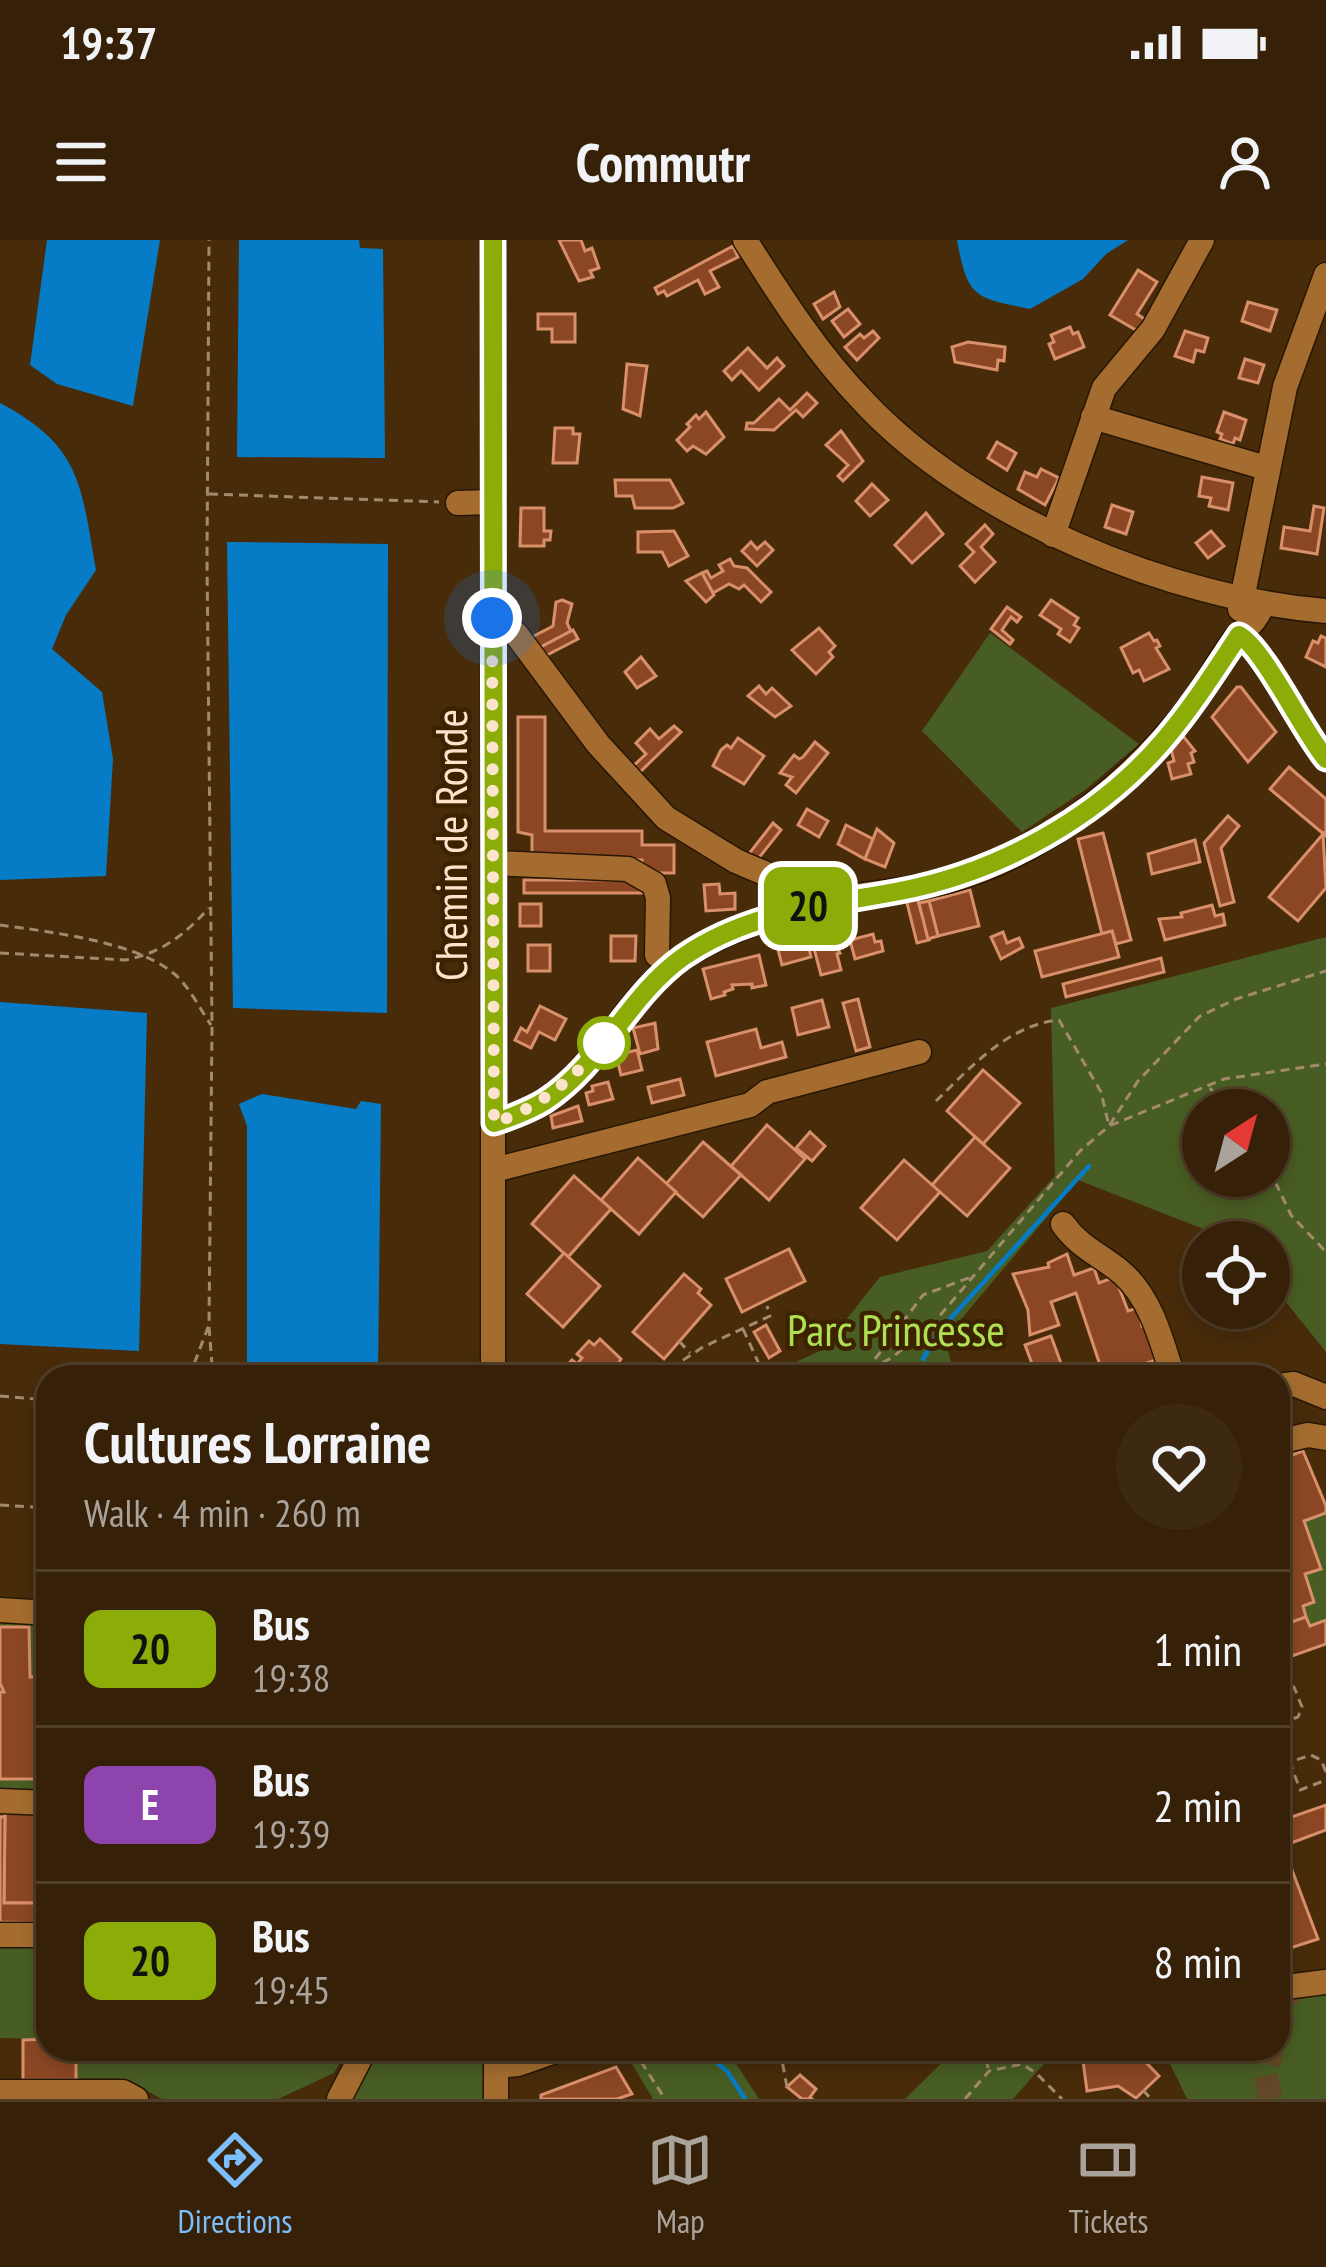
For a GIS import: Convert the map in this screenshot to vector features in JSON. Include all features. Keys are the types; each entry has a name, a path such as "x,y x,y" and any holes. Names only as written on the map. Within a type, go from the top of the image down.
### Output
{"street":[{"name":"Chemin de Ronde","path":"493,240 493,1365"},
{"path":"745,240 782,298 864,403 908,444 961,482 1053,535 1133,566 1253,601 1326,611"},
{"path":"1053,535 1104,388 1153,329 1202,240"},
{"path":"494,1123 545,1101 568,1083 644,990 683,957 753,923 818,903 955,879 1006,859 1055,832 1120,783 1162,743 1239,635 1253,601 1266,468 1285,387 1326,275"},
{"path":"1093,417 1266,468"},
{"path":"458,503 494,502"},
{"path":"492,618 516,634 598,744 666,818 736,861 804,890 818,903"},
{"path":"1239,635 1254,646 1326,759"},
{"path":"494,863 628,869 641,876 654,884 658,898 657,956"},
{"path":"494,1170 751,1105 766,1092 919,1052"},
{"path":"1063,1224 1077,1244 1122,1273 1133,1286 1159,1330 1169,1365"},
{"path":"1290,1384 1326,1397"},
{"path":"1290,1439 1326,1438"},
{"path":"0,1610 36,1612"},
{"path":"0,1802 36,1803"},
{"path":"0,1935 36,1934"},
{"path":"1290,1986 1326,1982"},
{"path":"339,2099 359,2061"},
{"path":"496,2061 496,2099"},
{"path":"0,2092 123,2092 136,2099"}],"path":[{"path":"209,240 212,1365"},
{"path":"207,494 458,503"},
{"path":"0,953 125,960 144,956 182,938 211,907"},
{"path":"0,925 50,932 144,956 176,974 212,1027"},
{"path":"878,1365 937,1319 1081,1151 1109,1126 1138,1081 1200,1016 1236,999 1326,971"},
{"path":"936,1101 980,1058 1030,1025 1059,1020 1101,1092 1109,1126"},
{"path":"1109,1126 1224,1079 1326,1064"},
{"path":"1282,1197 1291,1215 1326,1252"},
{"path":"870,1365 922,1295 973,1276"},
{"path":"675,1365 770,1316 766,1306"},
{"path":"194,1365 209,1325"},
{"path":"743,1329 760,1365"},
{"path":"679,1341 691,1354"},
{"path":"0,1396 36,1399"},
{"path":"0,1505 36,1507"},
{"path":"1290,1688 1294,1687 1302,1707 1298,1717 1290,1720"},
{"path":"1326,1772 1322,1760 1311,1755 1290,1762 1300,1790 1326,1780"},
{"path":"641,2061 665,2099"},
{"path":"782,2061 787,2086"},
{"path":"987,2061 989,2072"},
{"path":"965,2099 989,2072 1022,2064 1062,2099"},
{"path":"1143,2090 1151,2099"}],"green space":[{"path":"990,633 1139,744 1085,790 1022,832 922,731"},
{"name":"Parc Princesse","path":"1326,937 1326,1352 1290,1307 1290,1221 1183,1221 1078,1180 943,1335 952,1365 789,1365 822,1350 880,1277 987,1251 1055,1176 1051,1008"},
{"path":"1326,1513 1326,1620 1310,1626 1303,1606 1314,1601 1305,1574 1321,1568 1304,1521"},
{"path":"0,1604 36,1606 36,2039 0,2038"},
{"path":"1326,1992 1326,2099 1187,2099 1169,2061 1290,2061 1290,1999"},
{"path":"76,2061 340,2061 334,2073 278,2099 162,2099 127,2080 76,2080"},
{"path":"372,2061 486,2061 486,2099 354,2099"},
{"path":"630,2061 732,2061 759,2099 653,2099"},
{"path":"944,2061 1046,2061 1013,2099 905,2099"}],"water":[{"path":"47,240 160,240 133,406 57,384 30,365"},
{"path":"239,240 359,240 360,248 383,249 385,458 237,457"},
{"path":"957,240 1128,240 1106,254 1083,279 1030,309 977,292 965,274"},
{"path":"0,403 47,435 73,471 81,492 96,570 66,615 52,649 102,692 113,759 106,876 0,880"},
{"path":"227,542 388,544 387,1013 233,1008"},
{"path":"0,1002 147,1013 139,1351 0,1344"},
{"path":"262,1094 356,1109 361,1101 381,1104 378,1365 247,1365 247,1126 239,1104"}],"building":[{"path":"559,240 581,240 585,251 592,248 599,268 590,271 593,277 579,281"},
{"path":"733,246 738,257 710,271 719,287 705,294 698,280 667,296 664,291 658,294 655,288"},
{"path":"1138,270 1157,282 1137,314 1149,322 1141,333 1110,315"},
{"path":"834,292 840,307 823,319 814,304"},
{"path":"1248,302 1277,310 1270,331 1242,321"},
{"path":"848,309 860,324 844,337 832,321"},
{"path":"538,314 575,314 575,342 552,342 552,329 538,329"},
{"path":"1070,327 1073,334 1078,332 1084,347 1055,359 1051,335"},
{"path":"873,331 879,338 857,360 845,347 860,334 864,338"},
{"path":"1185,331 1208,338 1204,352 1196,350 1193,362 1175,356"},
{"path":"968,342 1005,347 1004,361 998,360 997,370 955,362 952,347"},
{"path":"748,348 767,368 777,358 784,366 759,390 741,371 732,380 724,371"},
{"path":"1245,359 1264,365 1258,383 1239,378"},
{"path":"627,364 647,366 640,416 623,409"},
{"path":"807,393 817,403 803,417 796,410 774,430 746,429 747,423 754,423 779,399 790,410"},
{"path":"706,412 724,437 706,454 693,446 687,451 677,440 696,415 699,419"},
{"path":"1224,412 1246,420 1240,440 1235,438 1233,444 1220,439 1222,434 1217,432"},
{"path":"555,428 573,428 573,434 580,434 577,463 553,463"},
{"path":"841,431 863,461 843,481 838,476 848,465 826,445"},
{"path":"997,442 1016,453 1007,470 988,458"},
{"path":"1041,469 1059,478 1045,505 1018,489 1025,472 1037,477"},
{"path":"1202,477 1233,483 1228,510 1209,506 1211,498 1199,496"},
{"path":"615,480 670,480 683,503 673,508 635,508 632,496 616,496"},
{"path":"872,484 888,500 870,516 856,501"},
{"path":"1112,505 1133,512 1126,534 1105,527"},
{"path":"1314,506 1324,508 1317,554 1281,548 1284,527 1310,531"},
{"path":"521,508 544,508 544,531 551,531 544,546 520,546"},
{"path":"926,513 943,534 912,563 895,545"},
{"path":"985,525 993,534 981,547 995,562 975,582 960,566 974,552 966,544"},
{"path":"674,531 688,556 669,566 662,552 638,552 638,532"},
{"path":"1211,531 1224,546 1208,558 1196,543"},
{"path":"751,542 757,549 765,542 773,550 757,566 742,551"},
{"path":"730,559 734,566 747,568 771,592 761,602 744,585 739,589 729,584 713,593 702,573 707,571 711,578"},
{"path":"702,573 714,595 706,602 686,581"},
{"path":"1051,600 1078,618 1074,625 1079,628 1070,642 1058,634 1061,629 1040,615"},
{"path":"556,602 572,604 567,623 571,631 539,648 532,637 553,626"},
{"path":"1007,607 1021,617 1017,622 1011,617 1002,630 1013,640 1010,644 991,629"},
{"path":"819,628 835,646 829,652 833,657 816,674 792,650"},
{"path":"573,630 578,639 545,656 539,648"},
{"path":"1149,633 1169,669 1144,681 1139,670 1133,673 1121,648"},
{"path":"1321,636 1326,638 1326,667 1306,657 1313,641 1318,643"},
{"path":"641,657 656,676 637,688 625,672"},
{"path":"759,686 766,694 772,688 791,706 775,717 748,696"},
{"path":"1237,687 1276,732 1248,762 1212,717"},
{"path":"518,717 545,717 545,831 642,831 642,845 674,845 674,873 642,873 642,860 532,859 532,835 518,832"},
{"path":"674,726 681,732 637,775 631,768 646,754 636,743 650,729 659,739"},
{"path":"1183,736 1195,751 1191,753 1194,762 1188,764 1191,774 1172,779 1171,749"},
{"path":"738,738 764,756 744,784 713,766 721,750 727,745 731,748"},
{"path":"815,742 828,753 796,793 786,785 792,777 780,773 794,755 803,757"},
{"path":"1289,767 1326,799 1326,836 1270,789"},
{"path":"807,809 828,821 819,837 798,825"},
{"path":"1228,816 1239,826 1221,848 1234,902 1220,906 1204,843"},
{"path":"773,823 781,830 758,859 748,855"},
{"path":"846,825 873,839 865,859 838,844"},
{"path":"877,829 894,843 885,867 865,859"},
{"path":"1103,833 1131,940 1116,944 1112,931 1102,934 1078,839"},
{"path":"1323,834 1326,888 1298,921 1269,897"},
{"path":"1195,840 1200,862 1152,874 1148,854"},
{"path":"524,880 642,880 642,893 524,893"},
{"path":"719,884 720,894 735,893 735,909 706,911 704,885"},
{"path":"970,890 979,926 938,936 929,901"},
{"path":"917,897 929,940 917,943 906,899"},
{"path":"929,901 938,936 928,939 919,903"},
{"path":"520,904 541,904 541,926 520,926"},
{"path":"1212,905 1215,916 1223,914 1225,925 1165,940 1159,919 1182,917 1181,913"},
{"path":"805,931 811,957 782,965 775,938"},
{"path":"1112,931 1119,957 1042,977 1035,951"},
{"path":"1003,932 1007,943 1019,938 1023,947 1001,959 991,937"},
{"path":"873,934 883,951 855,959 850,940"},
{"path":"611,936 636,936 635,961 611,961"},
{"path":"832,936 841,970 821,975 812,941"},
{"path":"528,945 550,945 550,971 528,971"},
{"path":"759,955 766,985 732,985 725,995 711,999 703,969"},
{"path":"1161,958 1164,972 1066,997 1063,984"},
{"path":"858,999 870,1047 856,1051 843,1003"},
{"path":"822,1000 829,1027 798,1035 792,1008"},
{"path":"540,1006 566,1019 555,1040 539,1032 531,1048 515,1040 521,1028 527,1032"},
{"path":"655,1023 658,1049 640,1054 633,1028"},
{"path":"756,1029 761,1048 782,1042 786,1057 716,1076 707,1042"},
{"path":"637,1050 642,1070 621,1075 616,1055"},
{"path":"983,1070 1020,1103 983,1144 947,1111"},
{"path":"680,1079 684,1095 652,1103 648,1087"},
{"path":"608,1082 613,1099 589,1105 586,1093"},
{"path":"578,1106 582,1121 553,1128 551,1116"},
{"path":"767,1125 805,1159 769,1200 731,1166"},
{"path":"810,1132 825,1146 812,1161 796,1148"},
{"path":"975,1137 1010,1168 967,1216 932,1185"},
{"path":"703,1142 741,1175 703,1217 666,1184"},
{"path":"638,1158 676,1192 639,1234 601,1200"},
{"path":"904,1160 940,1192 897,1240 861,1208"},
{"path":"574,1176 611,1209 568,1257 532,1224"},
{"path":"789,1249 805,1281 742,1312 726,1279"},
{"path":"564,1253 600,1286 563,1327 527,1294"},
{"path":"1067,1254 1074,1275 1094,1268 1099,1283 1115,1277 1128,1311 1138,1308 1142,1326 1147,1324 1159,1359 1141,1365 1100,1365 1076,1293 1051,1302 1059,1325 1030,1335 1028,1310 1013,1274 1049,1267 1048,1263"},
{"path":"684,1274 711,1305 664,1359 633,1332"},
{"path":"766,1325 780,1351 769,1358 754,1332"},
{"path":"1051,1336 1062,1365 1032,1365 1025,1345"},
{"path":"600,1339 621,1359 617,1365 567,1365 572,1360 577,1364 582,1358 577,1354 589,1341 594,1345"},
{"path":"1303,1451 1326,1513 1304,1521 1321,1569 1305,1574 1314,1602 1303,1606 1306,1617 1290,1623 1290,1456"},
{"path":"1306,1617 1310,1626 1326,1620 1326,1644 1290,1657 1290,1623"},
{"path":"0,1627 29,1627 30,1677 36,1676 36,1779 0,1779 0,1692 4,1692"},
{"path":"1326,1805 1326,1830 1290,1843 1290,1818"},
{"path":"5,1810 36,1810 36,1903 4,1903"},
{"path":"0,1817 5,1817 4,1903 36,1903 36,1923 0,1922"},
{"path":"1290,1865 1318,1939 1290,1948"},
{"path":"36,2039 36,2061 76,2061 76,2080 23,2080 23,2040"},
{"path":"1083,2061 1145,2061 1159,2076 1136,2098 1118,2086 1087,2091"},
{"path":"616,2067 632,2094 617,2099 541,2099 541,2095"},
{"path":"800,2075 816,2089 812,2099 802,2099 787,2087"}],"waterway":[{"path":"923,1359 941,1329 1089,1166"},
{"path":"715,2061 745,2099"}],"tunnel":[{"path":"1269,2061 1265,2072 1271,2099"}],"bus line":[{"name":"20","path":"493,240 494,1123 545,1101 568,1083 644,990 683,957 719,937 818,903 955,879 1055,832 1120,783 1162,743 1239,635 1254,646 1326,759"}],"route":[{"path":"492,618 494,1123 545,1101 604,1043"}]}
